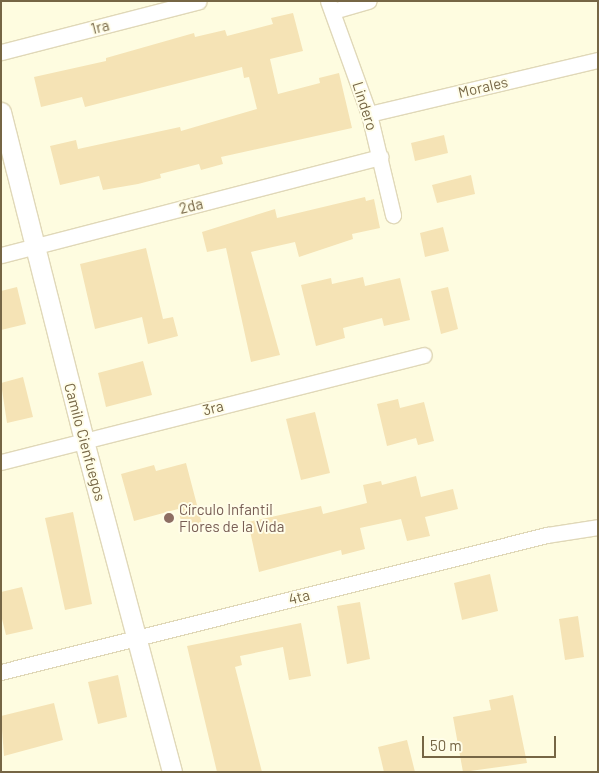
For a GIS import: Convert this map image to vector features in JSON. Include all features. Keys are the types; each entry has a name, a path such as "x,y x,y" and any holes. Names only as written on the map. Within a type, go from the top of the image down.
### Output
{"street":[{"name":"1ra","path":"1,52 199,1"},
{"path":"330,6 369,1"},
{"name":"Lindero","path":"330,6 369,114 394,215"},
{"name":"Morales","path":"369,114 598,60"},
{"name":"Camilo Cienfuegos","path":"1,112 84,441 138,637 172,772"},
{"name":"2da","path":"1,255 381,157"},
{"name":"3ra","path":"1,462 424,355"},
{"name":"4ta","path":"1,672 547,535 598,527"}],"building":[{"path":"293,13 303,51 270,59 278,94 320,83 319,78 339,73 352,128 221,157 223,164 201,170 199,164 160,174 161,178 138,184 103,190 99,176 60,185 50,146 76,140 78,149 180,127 181,131 257,109 249,77 244,78 242,67 85,107 82,97 41,107 34,77 106,61 106,58 194,33 195,37 225,30 227,36 273,24 271,18"},
{"path":"444,135 448,153 415,161 411,143"},
{"path":"471,175 475,194 437,203 432,185"},
{"path":"365,197 366,201 374,199 380,228 352,234 353,239 299,257 295,242 251,252 280,355 251,362 226,248 207,252 202,232 275,209 277,218"},
{"path":"443,227 449,251 425,257 420,233"},
{"path":"146,248 163,319 173,317 178,336 148,344 142,317 95,329 80,264"},
{"path":"363,277 365,286 400,278 410,320 384,326 382,318 343,328 345,338 316,346 301,285 331,278 332,284"},
{"path":"17,287 26,324 1,330 1,291"},
{"path":"448,287 458,329 441,334 431,291"},
{"path":"143,361 152,395 106,407 98,373"},
{"path":"23,377 33,417 7,423 1,383"},
{"path":"398,399 400,408 424,402 434,441 418,445 416,438 387,446 377,404"},
{"path":"315,412 330,473 301,480 286,419"},
{"path":"186,463 202,524 183,529 178,509 134,521 121,474 154,465 156,471"},
{"path":"416,476 421,497 453,489 458,509 425,517 430,536 407,541 401,519 360,528 365,549 342,555 341,550 259,572 248,522 321,506 323,514 367,503 363,485 381,481 382,485"},
{"path":"73,512 92,604 65,610 45,518"},
{"path":"490,574 498,611 462,620 454,583"},
{"path":"22,587 33,629 6,635 1,615 1,592"},
{"path":"360,602 370,659 347,664 337,606"},
{"path":"578,616 584,657 565,660 559,619"},
{"path":"301,623 311,676 289,680 283,647 240,656 242,665 235,667 262,772 217,772 187,646"},
{"path":"118,675 127,717 98,724 88,682"},
{"path":"513,695 527,763 463,772 453,717 491,710 489,700"},
{"path":"54,703 63,740 4,756 1,716"},
{"path":"407,740 415,772 384,772 378,747"}],"place":[{"name":"Círculo Infantil Flores de la Vida","path":"169,518"}]}
